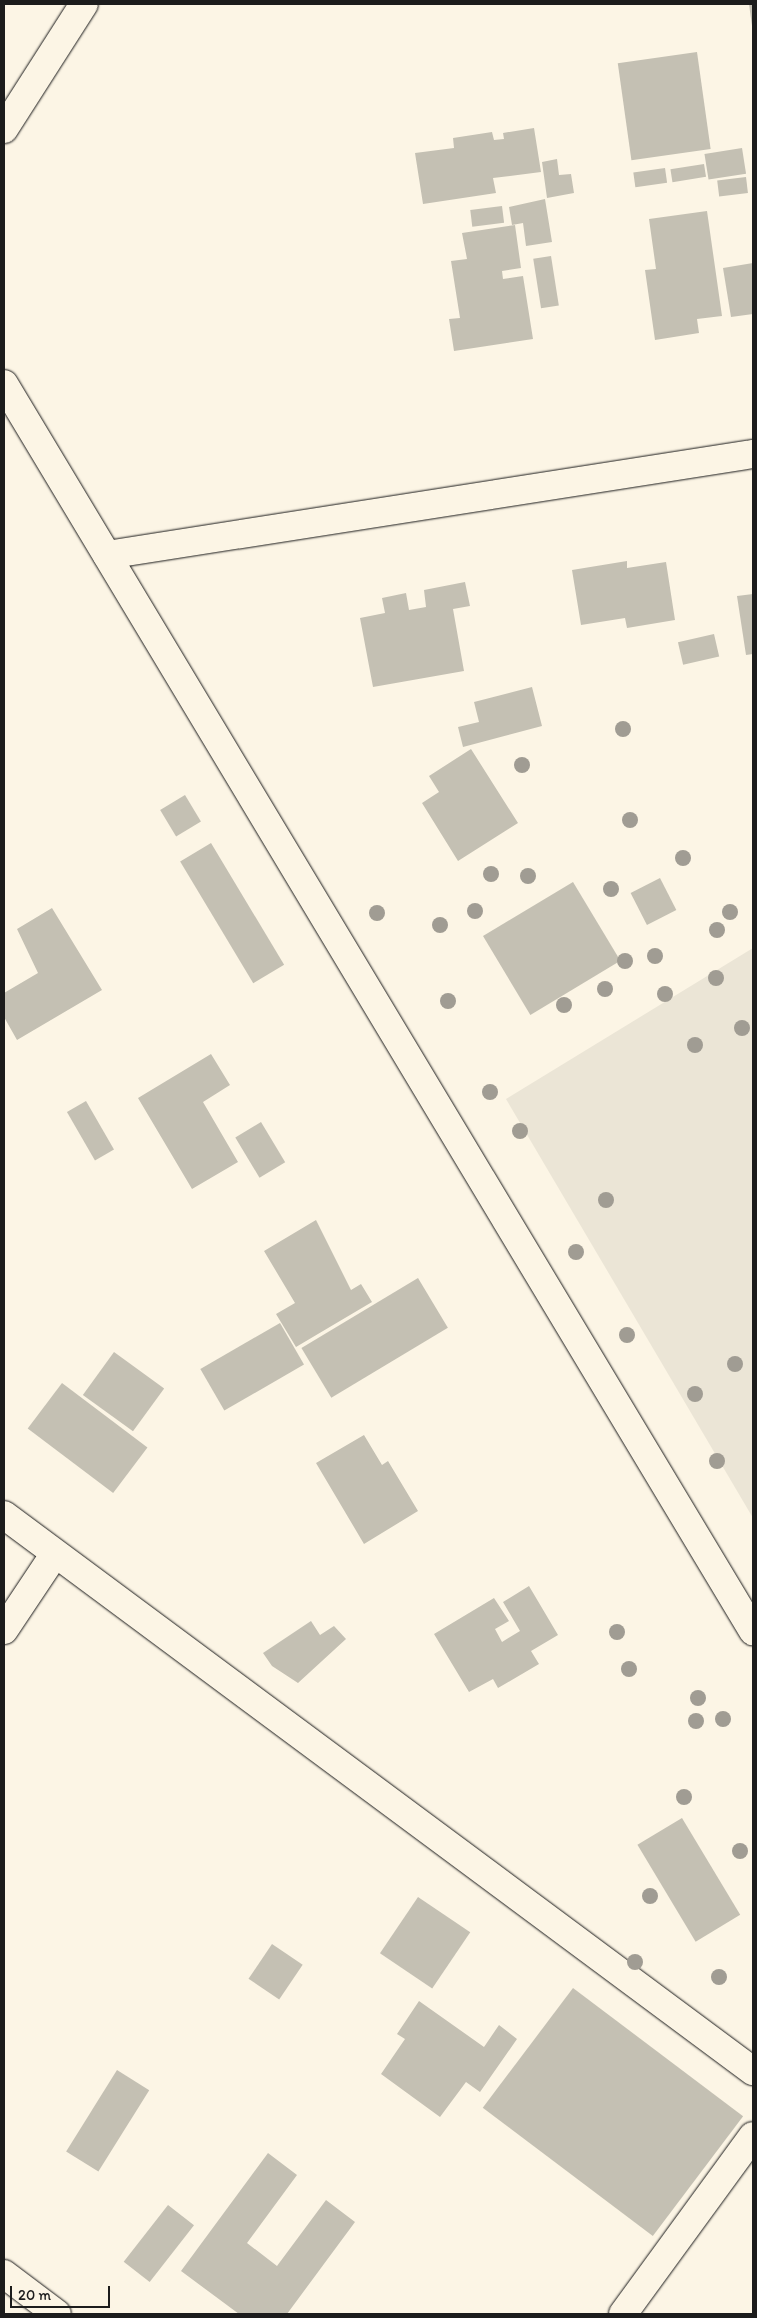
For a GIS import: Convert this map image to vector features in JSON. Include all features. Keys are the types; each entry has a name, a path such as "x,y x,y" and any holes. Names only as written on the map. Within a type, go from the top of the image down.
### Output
{"street":[{"path":"4,129 84,4"},
{"path":"4,384 753,1631"},
{"path":"107,555 753,454"},
{"path":"4,1515 54,1555 753,2071"},
{"path":"4,1630 54,1555"},
{"path":"623,2314 753,2136"},
{"path":"4,2274 57,2314"}],"shaded area":[{"path":"753,948 753,1518 506,1099"}],"building":[{"path":"749,4 753,4 753,26 752,26"},
{"path":"697,52 711,149 631,160 618,63"},
{"path":"534,128 541,172 493,178 496,193 423,204 415,153 454,148 453,138 492,132 494,140 504,139 503,133"},
{"path":"742,148 746,174 709,180 704,154"},
{"path":"557,159 559,175 571,174 574,193 547,198 542,162"},
{"path":"704,164 706,177 672,182 670,169"},
{"path":"665,168 667,183 635,187 633,172"},
{"path":"746,177 748,193 719,196 717,181"},
{"path":"545,199 552,242 526,246 523,223 512,225 509,207"},
{"path":"502,206 504,223 472,227 470,210"},
{"path":"707,211 722,316 697,319 699,333 655,340 645,270 656,269 649,219"},
{"path":"515,225 521,268 502,271 503,279 523,276 533,339 454,351 449,319 460,318 451,261 467,259 462,233"},
{"path":"551,256 559,305 541,308 533,259"},
{"path":"753,263 753,314 731,317 723,268"},
{"path":"627,561 627,568 666,562 675,620 627,628 625,618 581,625 572,570"},
{"path":"465,582 470,606 453,609 464,671 373,687 360,618 385,613 382,598 406,593 409,610 426,607 424,590"},
{"path":"753,594 753,654 746,655 737,596"},
{"path":"714,634 719,656 683,665 678,642"},
{"path":"532,687 542,726 463,747 458,727 479,722 474,702"},
{"path":"471,749 518,823 458,861 422,803 439,792 429,776"},
{"path":"185,795 201,822 176,837 160,810"},
{"path":"211,843 284,965 253,983 180,862"},
{"path":"660,878 676,910 647,925 631,893"},
{"path":"573,882 620,961 530,1015 483,936"},
{"path":"52,908 102,990 17,1040 4,1017 4,993 38,973 17,929"},
{"path":"211,1054 230,1085 203,1102 238,1162 192,1189 138,1098"},
{"path":"86,1101 114,1149 95,1160 67,1112"},
{"path":"261,1122 285,1162 259,1178 235,1137"},
{"path":"316,1220 351,1290 361,1284 372,1302 296,1347 276,1314 295,1303 264,1251"},
{"path":"418,1278 448,1328 331,1398 301,1348"},
{"path":"280,1323 304,1365 224,1411 200,1369"},
{"path":"114,1352 164,1388 133,1431 83,1395"},
{"path":"62,1383 147,1447 113,1493 28,1429"},
{"path":"364,1435 382,1465 388,1461 418,1511 364,1544 316,1463"},
{"path":"529,1586 558,1635 531,1651 539,1664 498,1688 493,1679 469,1692 434,1634 494,1598 509,1621 495,1629 502,1642 520,1631 503,1602"},
{"path":"311,1621 320,1635 334,1626 346,1639 298,1683 272,1666 263,1653"},
{"path":"682,1818 740,1915 696,1942 637,1845"},
{"path":"418,1897 470,1932 432,1989 380,1953"},
{"path":"272,1944 303,1965 279,2000 249,1979"},
{"path":"573,1988 743,2116 653,2236 483,2108"},
{"path":"419,2001 484,2047 499,2025 517,2039 480,2092 466,2082 440,2117 381,2074 405,2039 397,2034"},
{"path":"117,2070 149,2090 98,2172 66,2151"},
{"path":"268,2153 297,2175 247,2243 277,2266 326,2200 355,2222 287,2314 239,2314 181,2271"},
{"path":"168,2205 194,2225 150,2282 124,2262"}]}
